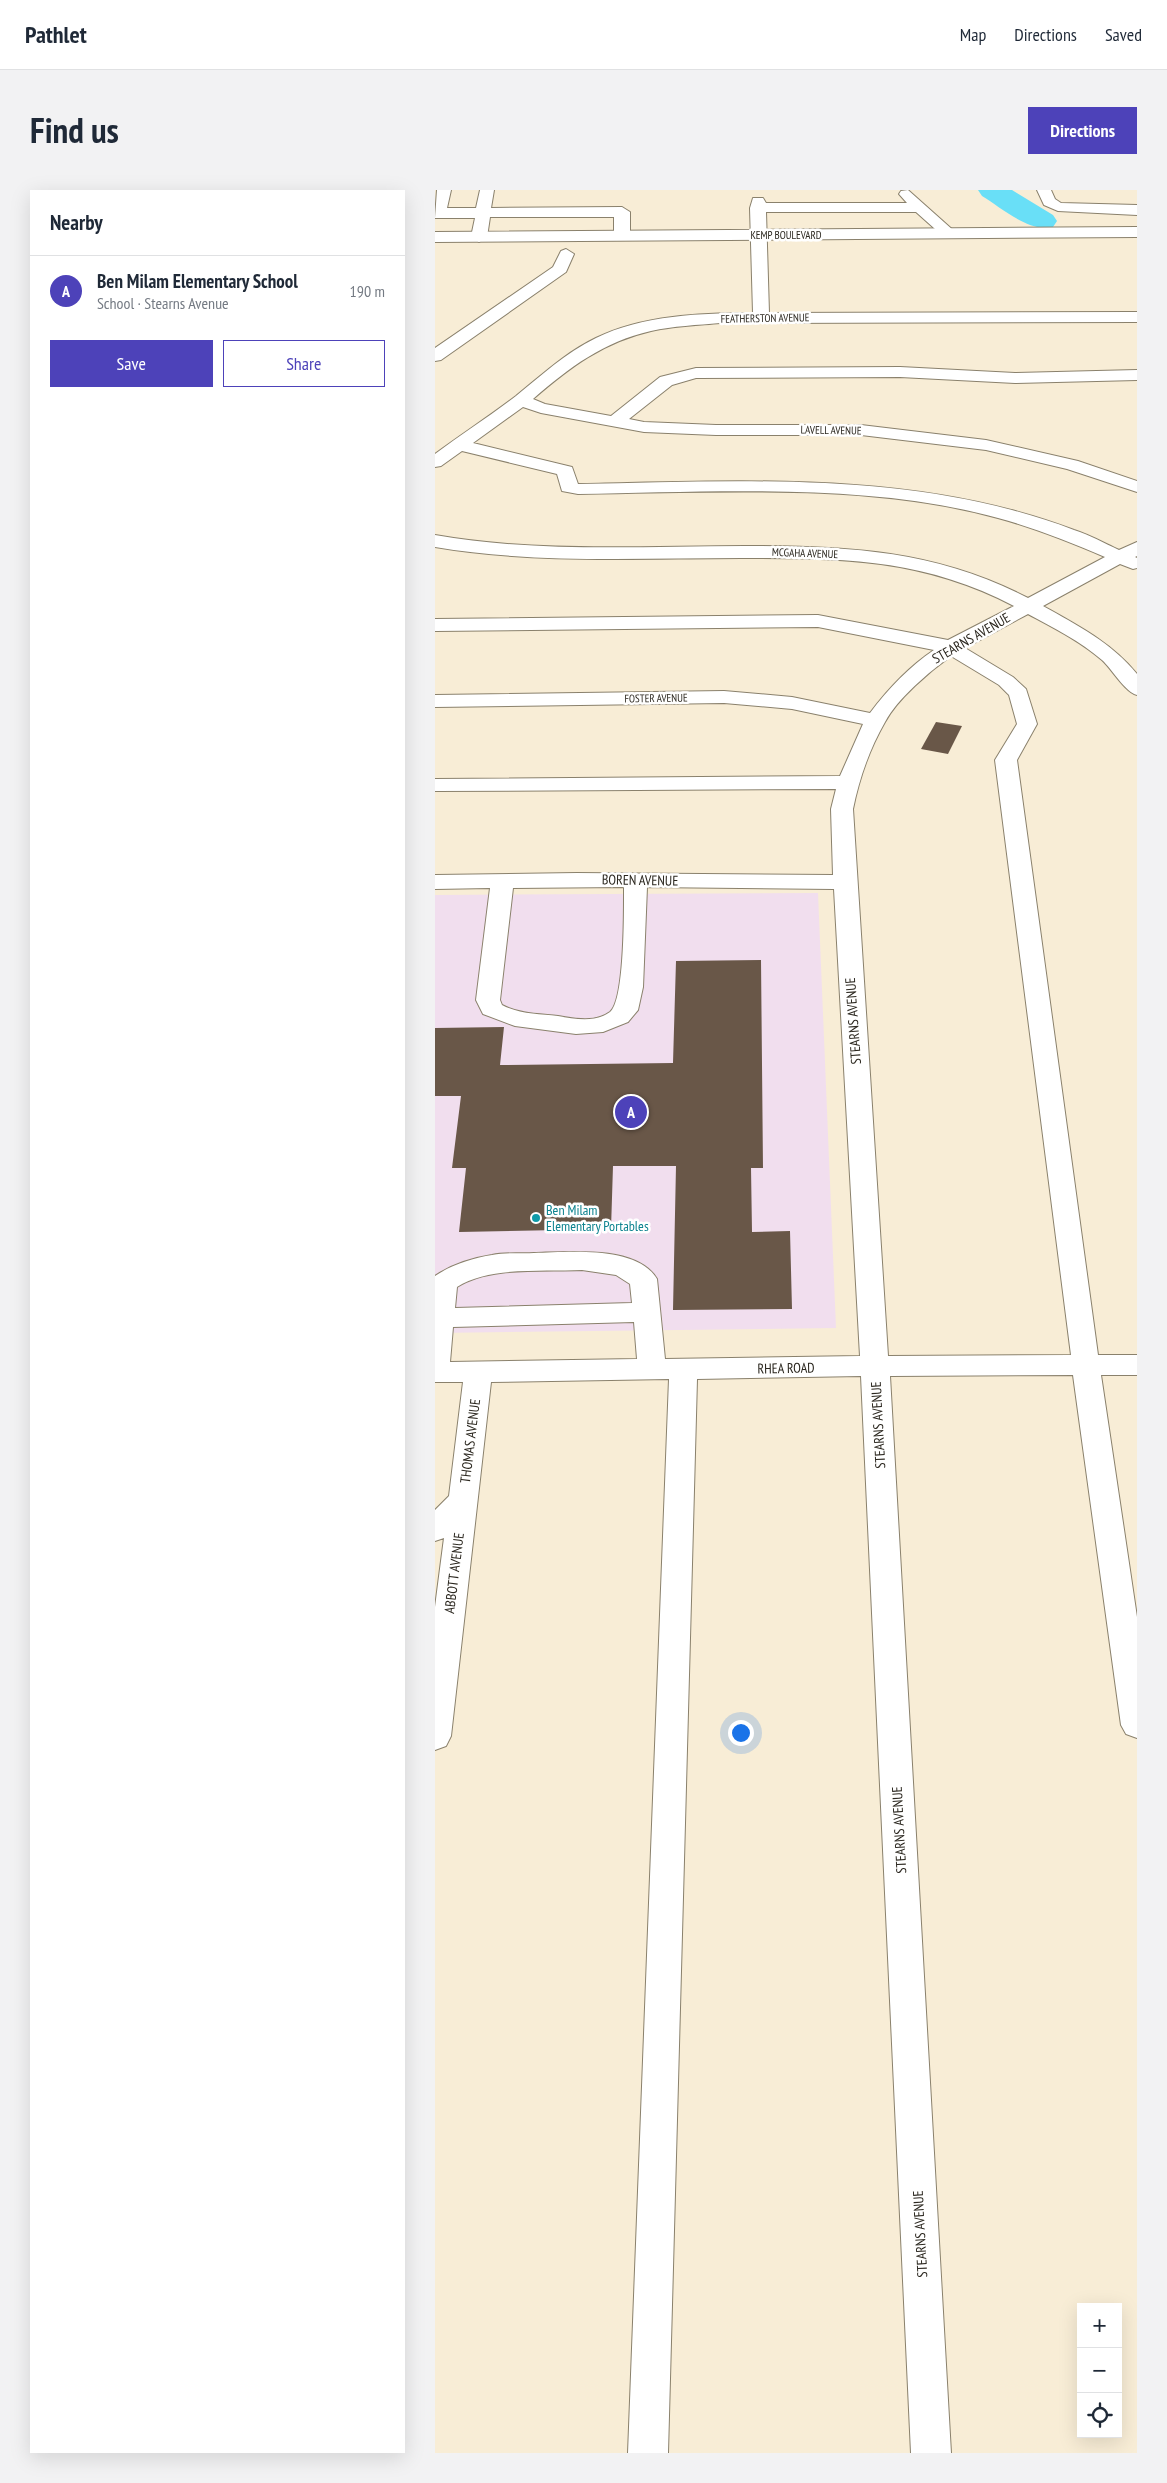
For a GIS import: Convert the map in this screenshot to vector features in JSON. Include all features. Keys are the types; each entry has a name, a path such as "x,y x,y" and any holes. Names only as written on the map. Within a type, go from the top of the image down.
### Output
{"street":[{"path":"444,190 437,213 557,212 622,204 622,236"},
{"path":"479,237 487,190"},
{"path":"758,190 758,235 753,253 761,318"},
{"path":"804,190 805,208"},
{"path":"901,190 949,234"},
{"path":"1044,190 1049,202 1059,207 1129,203 1135,232"},
{"path":"1053,190 1059,207"},
{"path":"557,212 560,196"},
{"path":"758,208 919,207"},
{"name":"KEMP BOULEVARD","path":"435,237 1135,232"},
{"name":"KEMP BOULEVARD","path":"753,253 778,253"},
{"path":"547,254 585,254"},
{"path":"435,356 560,269 566,254"},
{"name":"FEATHERSTON AVENUE","path":"435,462 521,400 566,362 603,341 626,332 683,321 761,318 1137,317"},
{"path":"614,422 666,381 695,373 900,372 1015,378 1137,375"},
{"name":"LAVELL AVENUE","path":"521,400 541,408 645,427 716,430 861,430 1012,449 1073,465 1137,488"},
{"path":"459,445 566,470 568,487 578,489 837,488 945,500 1061,531 1132,556"},
{"name":"MCGAHA AVENUE","path":"435,541 494,550 785,552 874,556 950,571 986,584 1075,631 1103,651 1131,678 1137,689"},
{"name":"STEARNS AVENUE","path":"931,2453 875,1366 842,808 848,782 875,720 888,703 928,663 951,647 1028,606 1132,556"},
{"path":"435,625 818,621 951,647 973,663 1006,682 1019,693 1027,724 1006,760 1086,1366 1137,1725"},
{"name":"FOSTER AVENUE","path":"435,701 724,697 792,703 875,720"},
{"path":"435,785 848,782"},
{"path":"502,881 488,1000 491,1009 509,1017 583,1028 617,1019 627,1008 632,962 636,880"},
{"name":"BOREN AVENUE","path":"435,882 636,880 845,882"},
{"path":"435,1368 439,1318 439,1278 492,1264 582,1261 622,1266 643,1279 646,1312 668,1370 648,2453"},
{"path":"439,1318 646,1312"},
{"name":"RHEA ROAD","path":"435,1372 875,1366 1137,1365"},
{"name":"THOMAS AVENUE","path":"435,1530 463,1500 478,1372"},
{"name":"ABBOTT AVENUE","path":"435,1736 463,1500"}],"shaded area":[{"path":"818,893 836,1328 435,1333 435,895"}],"building":[{"path":"936,722 962,726 948,754 921,749"},
{"path":"761,960 763,1168 751,1168 752,1232 790,1231 792,1309 673,1310 676,1166 613,1166 611,1229 459,1232 466,1168 452,1168 461,1096 435,1096 435,1028 504,1027 500,1065 673,1063 676,961"}],"waterway":[{"path":"992,190 1043,221"}],"place":[{"name":"Ben Milam Elementary School","path":"631,1112"},
{"name":"Ben Milam Elementary Portables","path":"536,1218"}]}
